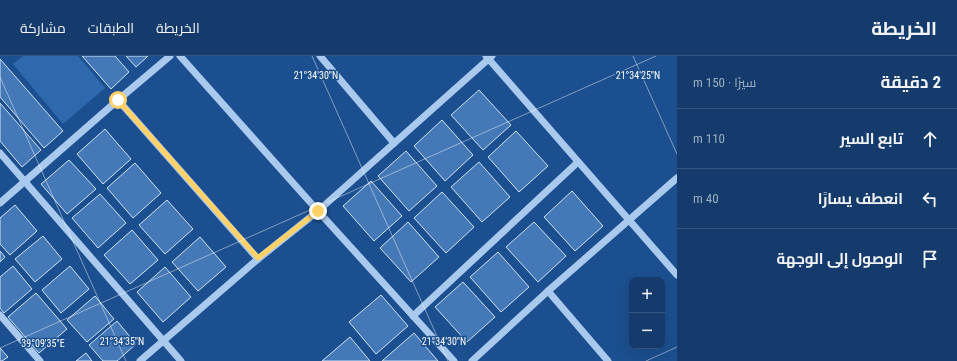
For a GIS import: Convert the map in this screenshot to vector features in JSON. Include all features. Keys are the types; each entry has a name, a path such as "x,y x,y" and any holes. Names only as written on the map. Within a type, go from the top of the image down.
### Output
{"street":[{"path":"0,203 170,56"},
{"path":"180,56 454,361"},
{"path":"320,56 394,143"},
{"path":"140,361 258,258 318,211 489,57 578,162 677,274"},
{"path":"118,100 258,258"},
{"path":"0,153 181,361"},
{"path":"413,316 578,162"},
{"path":"472,361 548,290 677,178"},
{"path":"548,290 608,361"},
{"path":"0,315 40,361"}],"shaded area":[{"path":"23,56 78,56 105,88 63,124 13,64"}],"building":[{"path":"82,56 115,56 129,72 111,89"},
{"path":"126,56 148,56 136,67"},
{"path":"0,59 63,131 44,148 0,97"},
{"path":"479,90 511,125 483,150 451,115"},
{"path":"0,103 41,150 22,167 0,141"},
{"path":"442,120 473,155 445,181 414,146"},
{"path":"105,129 131,159 103,184 77,154"},
{"path":"516,131 548,166 519,192 488,157"},
{"path":"406,151 437,186 409,211 378,176"},
{"path":"69,160 96,189 67,214 41,184"},
{"path":"479,162 510,197 482,222 451,187"},
{"path":"135,163 161,193 133,218 107,188"},
{"path":"371,181 402,216 374,241 343,206"},
{"path":"572,191 603,226 575,251 544,217"},
{"path":"442,192 474,227 446,253 414,218"},
{"path":"100,194 126,223 98,248 72,218"},
{"path":"167,200 193,229 165,254 139,225"},
{"path":"15,205 37,231 10,255 0,244 0,218"},
{"path":"408,222 439,257 411,282 380,248"},
{"path":"534,222 566,256 538,282 506,247"},
{"path":"132,230 158,260 130,284 104,255"},
{"path":"43,236 62,259 35,282 15,259"},
{"path":"200,237 226,267 198,291 172,262"},
{"path":"0,251 5,257 0,262"},
{"path":"498,252 529,287 501,312 470,277"},
{"path":"13,266 32,289 4,313 0,308 0,277"},
{"path":"70,266 89,289 61,313 42,290"},
{"path":"165,267 191,297 163,322 137,292"},
{"path":"463,282 495,317 467,342 435,307"},
{"path":"36,293 67,329 39,353 8,317"},
{"path":"381,295 408,326 376,354 349,322"},
{"path":"95,296 114,319 87,342 67,320"},
{"path":"117,321 136,344 117,361 103,361 89,345"},
{"path":"414,333 438,361 382,361"},
{"path":"350,337 370,361 322,361"},
{"path":"0,348 8,357 2,361 0,361"},
{"path":"86,353 92,361 76,361"}],"route":[{"path":"118,100 258,258 318,211"}]}
